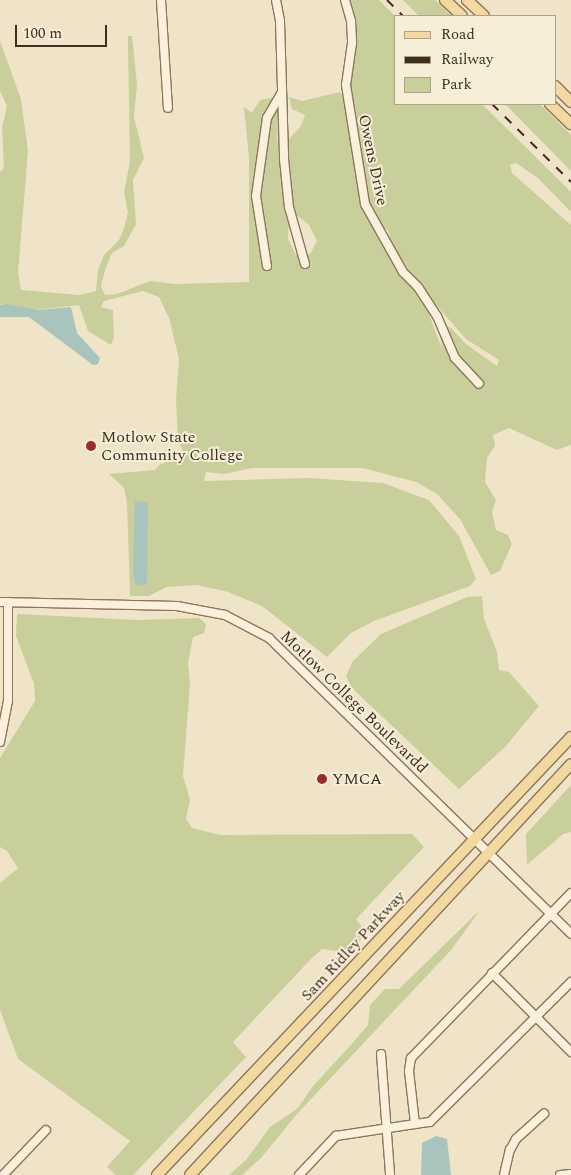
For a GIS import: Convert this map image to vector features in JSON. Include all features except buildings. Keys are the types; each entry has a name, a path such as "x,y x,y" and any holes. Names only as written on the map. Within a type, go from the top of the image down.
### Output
{"main road":[{"path":"445,0 461,15"},
{"path":"468,0 483,15"},
{"path":"556,87 571,102"},
{"path":"551,105 571,124"},
{"name":"Sam Ridley Parkway","path":"157,1175 571,738"},
{"path":"190,1175 571,764"}],"street":[{"path":"161,0 168,108"},
{"path":"276,0 280,21 289,207 305,264"},
{"name":"Owens Drive","path":"345,0 352,21 352,43 346,84 365,204 403,272 418,287 437,316 455,358 479,384"},
{"path":"267,266 256,196 267,118 282,91"},
{"path":"0,742 8,701 4,602"},
{"name":"Motlow College Boulevardd","path":"4,602 177,606 225,615 269,638 571,934"},
{"path":"414,1124 409,1072 411,1058 571,893"},
{"path":"492,973 571,1052"},
{"path":"299,1175 336,1136 430,1122 571,982"},
{"path":"381,1054 388,1127 390,1175"},
{"path":"504,1175 510,1150 516,1139 544,1114"},
{"path":"3,1175 46,1130"},
{"path":"560,1175 571,1174"}],"green space":[{"path":"349,0 379,0 394,15 394,105 483,105 571,192 571,212 538,178 516,163 510,165 512,173 571,225 571,445 557,450 509,428 493,435 495,446 487,458 485,482 496,500 492,512 496,530 508,535 512,544 500,571 491,575 460,519 437,494 416,482 363,468 252,468 224,474 206,472 204,481 309,478 383,483 429,500 459,536 476,579 470,586 374,621 351,633 327,657 262,606 228,592 197,585 167,587 149,596 130,596 127,503 124,488 109,474 155,470 159,465 184,456 178,437 176,400 179,359 169,318 159,297 143,291 104,301 101,307 113,310 114,337 111,345 88,331 79,305 35,310 0,304 0,172 4,168 2,128 7,106 0,91 0,41 21,99 28,151 18,273 21,290 79,295 96,291 98,270 104,255 119,240 128,213 124,192 130,162 128,36 132,36 137,85 134,117 144,158 133,180 136,224 124,246 112,253 101,286 105,295 117,294 150,281 175,284 249,282 249,158 244,107 252,113 260,100 275,97 279,107 277,140 289,221 288,239 296,255 310,254 317,241 309,225 295,214 289,169 289,139 301,126 305,115 292,109 289,97 302,101 340,92 345,100 354,166 364,205 399,271 423,298 442,349 438,323 451,328 466,344 497,366 499,360 466,339 431,299 393,249 388,230 381,226 368,201 349,81 356,30"},
{"path":"403,0 435,0 451,15 418,15"},
{"path":"506,105 541,105 571,135 571,171"},
{"path":"482,596 484,619 497,652 499,670 509,672 539,706 505,747 459,789 352,688 346,676 353,661 381,634 467,597"},
{"path":"17,614 138,620 199,618 206,624 204,633 193,637 188,663 190,684 183,776 190,800 186,819 192,828 220,835 412,834 424,847 356,919 362,927 361,939 353,950 344,952 322,949 310,960 233,1042 246,1057 133,1175 116,1175 107,1167 130,1141 18,1059 0,1010 0,883 18,868 7,851 0,847 0,758 35,701 34,684 16,636"},
{"path":"571,785 571,832 563,834 527,865 526,834"},
{"path":"480,910 452,949 297,1114 261,1158 242,1175 229,1175 246,1160 270,1127 297,1109 313,1086 368,1025 370,1005 385,989 399,989"}],"water":[{"path":"6,304 38,310 71,307 77,333 100,358 98,364 93,365 29,317 0,317 0,305"},
{"path":"135,501 148,503 147,584 141,586 135,584 133,572"},
{"path":"436,1136 447,1139 451,1175 421,1175 422,1143"}],"railway":[{"path":"387,0 402,15"},
{"path":"493,105 571,182"}],"place":[{"name":"Motlow State Community College","path":"91,446"},
{"name":"YMCA","path":"322,779"}]}
